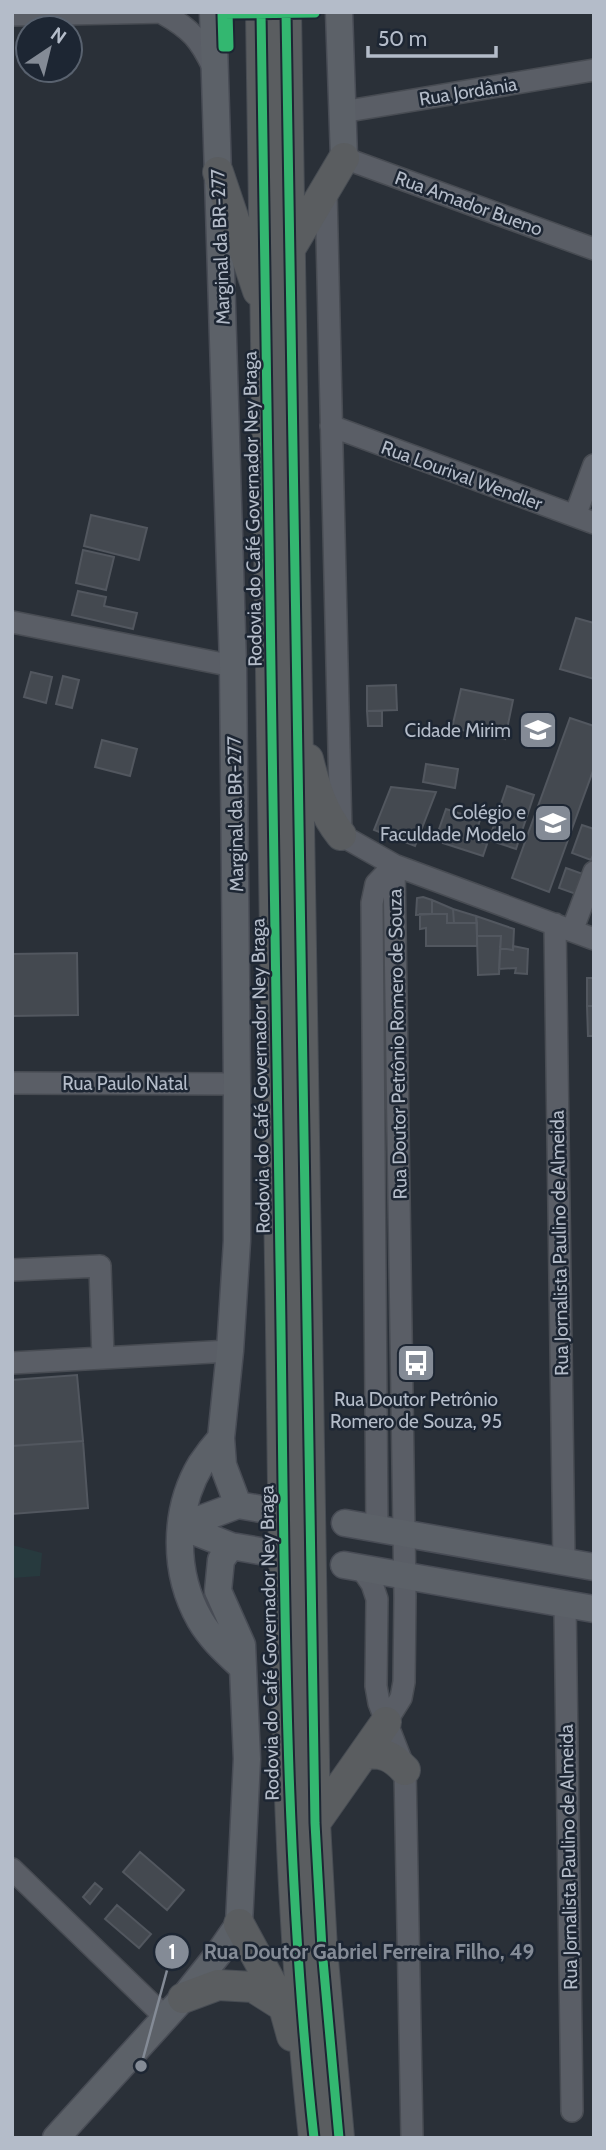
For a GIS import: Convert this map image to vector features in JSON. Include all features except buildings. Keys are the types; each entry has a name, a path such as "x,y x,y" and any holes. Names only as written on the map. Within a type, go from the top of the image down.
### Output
{"highway":[{"name":"Rodovia do Café Governador Ney Braga","path":"261,12 287,1719 295,1917 314,2138"},
{"path":"286,12 315,1823 322,1949 339,2138"},
{"path":"290,249 344,158"},
{"path":"218,172 267,318"},
{"path":"297,714 321,803 330,822 341,835"},
{"path":"315,1823 386,1722"},
{"path":"364,1754 385,1754 395,1759 405,1770"},
{"path":"239,1924 284,2007 310,2101"},
{"path":"174,2008 218,1985 253,1987 284,2007"}],"main road":[{"name":"Marginal da BR-277","path":"213,12 233,666 237,1084 237,1241 221,1438"},
{"path":"339,12 344,158"},
{"path":"221,1438 223,1465 249,1507"},
{"path":"221,1438 207,1472 198,1527 202,1579 211,1611 243,1668"},
{"path":"221,1438 201,1464 188,1494 181,1525 180,1558 187,1590 200,1620 219,1646 243,1668"},
{"path":"198,1527 249,1507"},
{"path":"231,1546 225,1537 223,1526 229,1511 249,1507"},
{"path":"345,1523 594,1567"},
{"path":"198,1527 231,1546 260,1551"},
{"path":"56,2138 174,2008 239,1924 247,1759 242,1645 218,1591 221,1560 231,1546"},
{"path":"353,1567 594,1609"}],"street":[{"path":"12,15 166,13 184,25 200,41 215,70"},
{"name":"Rua Jordânia","path":"342,112 594,70"},
{"name":"Rua Amador Bueno","path":"344,158 594,249"},
{"path":"326,188 341,835 394,865 594,939"},
{"name":"Rua Lourival Wendler","path":"331,426 584,520"},
{"path":"584,520 594,465"},
{"path":"12,622 233,666"},
{"name":"Rua Doutor Petrônio Romero de Souza","path":"377,1529 372,903 376,884 394,865"},
{"name":"Rua Doutor Petrônio Romero de Souza","path":"386,1722 401,1698 404,1682 405,1576 394,865"},
{"path":"563,928 594,872"},
{"name":"Rua Jornalista Paulino de Almeida","path":"563,928 564,1562"},
{"name":"Rua Paulo Natal","path":"12,1083 237,1084"},
{"path":"12,1270 100,1266 103,1357"},
{"path":"12,1363 230,1351"},
{"path":"353,1567 372,1584 377,1599 376,1686 386,1722 405,1770 412,2138"},
{"name":"Rua Jornalista Paulino de Almeida","path":"565,1604 572,2111"},
{"path":"15,1875 174,2008"}],"green space":[{"path":"12,1545 42,1553 40,1576 12,1578"}],"cycle path":[{"path":"228,12 229,47 223,47 222,14 315,13 315,12"},
{"path":"261,12 287,1701 296,1920 314,2138"},
{"path":"286,12 315,1823 322,1949 339,2138"}],"place":[{"name":"Cidade Mirim","path":"538,730"},
{"name":"Colégio e Faculdade Modelo","path":"553,823"},
{"name":"Rua Doutor Petrônio Romero de Souza, 95","path":"416,1363"},
{"name":"Rua Doutor Gabriel Ferreira Filho, 49","path":"141,2066"}]}
